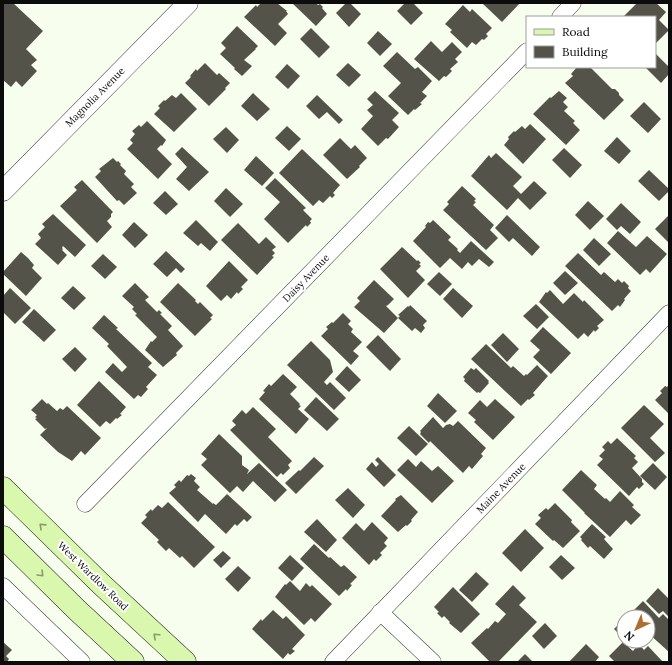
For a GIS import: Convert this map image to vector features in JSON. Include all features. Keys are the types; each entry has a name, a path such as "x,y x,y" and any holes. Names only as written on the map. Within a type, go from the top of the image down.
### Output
{"main road":[{"name":"West Wardlow Road","path":"3,488 101,584 185,662"},
{"path":"3,537 77,610 133,662"}],"street":[{"name":"Magnolia Avenue","path":"3,191 188,3"},
{"path":"561,16 574,3"},
{"name":"Daisy Avenue","path":"85,504 526,52"},
{"name":"Maine Avenue","path":"333,662 669,313"},
{"path":"3,586 82,662"},
{"path":"380,612 433,662"}],"building":[{"path":"3,3 13,3 43,31 26,49 37,60 31,65 37,71 22,87 16,81 11,87 3,80"},
{"path":"261,3 277,3 287,11 288,14 278,24 287,33 275,46 244,17 256,5 257,7"},
{"path":"292,3 320,4 327,14 316,26"},
{"path":"346,3 350,3 361,14 349,27 336,13"},
{"path":"405,3 413,3 423,13 411,25 397,11"},
{"path":"482,3 520,3 502,22"},
{"path":"637,3 656,3 666,12 659,20 669,30 656,43 656,16 624,16"},
{"path":"463,5 470,12 472,9 492,28 486,34 488,36 484,40 482,39 476,45 472,42 467,48 450,32 452,30 445,24"},
{"path":"237,26 258,46 244,60 252,66 242,76 220,54 226,48 221,43"},
{"path":"311,28 330,47 319,58 300,39"},
{"path":"378,31 392,44 380,56 367,43"},
{"path":"431,41 442,52 452,42 462,52 455,59 458,62 450,69 452,71 439,81 414,59"},
{"path":"397,52 415,69 418,67 432,81 422,92 427,96 420,103 422,104 408,115 388,96 401,83 383,66"},
{"path":"656,54 669,67 669,74 661,83 646,68 656,68"},
{"path":"205,63 217,75 219,73 230,83 209,106 185,83 196,69 197,71"},
{"path":"348,63 361,75 349,87 336,75"},
{"path":"287,64 300,76 288,89 275,77"},
{"path":"576,68 591,68 612,89 615,89 624,100 604,120 565,83 573,76 571,74"},
{"path":"375,91 399,113 392,120 399,127 388,139 386,138 378,146 361,129 373,116 367,110 373,105 367,99"},
{"path":"559,91 567,98 563,102 568,107 564,111 575,121 573,123 580,130 566,145 533,114 550,97 551,98"},
{"path":"181,93 197,109 174,132 154,114 160,108 158,106 164,100 165,101 172,95 176,98"},
{"path":"253,93 270,109 257,121 241,106"},
{"path":"317,95 343,120 339,124 327,112 319,119 306,106"},
{"path":"644,102 661,119 648,133 630,116"},
{"path":"147,121 166,140 162,146 161,145 157,149 172,164 158,179 127,149 133,143 130,140 135,134 132,131 139,125 141,127"},
{"path":"530,124 546,139 523,164 504,145 509,139 508,137 514,131 515,132 522,126 525,129"},
{"path":"287,126 301,139 289,151 275,138"},
{"path":"226,127 239,140 227,153 213,139"},
{"path":"617,137 631,151 619,164 604,151"},
{"path":"340,138 351,149 355,145 367,158 347,179 323,155"},
{"path":"182,147 209,172 189,191 176,179 187,167 175,154"},
{"path":"564,148 582,165 570,178 552,160"},
{"path":"302,149 340,185 333,193 335,195 332,198 330,196 323,203 319,200 313,206 279,173"},
{"path":"496,153 522,177 513,186 521,194 534,181 547,193 530,210 518,198 507,210 471,176 489,155 491,158"},
{"path":"256,156 274,173 262,186 244,170"},
{"path":"113,158 121,164 120,165 126,171 124,174 134,184 131,187 137,193 124,205 119,200 117,201 95,177 101,171 99,169"},
{"path":"649,170 669,189 669,191 659,201 638,181"},
{"path":"275,178 306,208 303,210 312,219 310,221 311,223 307,227 306,225 288,243 264,219 280,202 265,188"},
{"path":"82,180 113,212 107,221 112,227 97,243 60,206 77,190 74,187"},
{"path":"462,186 476,199 474,201 476,202 473,205 494,225 490,230 498,238 486,250 443,210 449,204 447,202"},
{"path":"226,188 243,204 230,217 214,201"},
{"path":"165,191 178,204 166,215 153,203"},
{"path":"588,201 604,216 590,230 575,215"},
{"path":"621,203 641,222 630,234 621,226 617,230 606,219"},
{"path":"53,214 86,245 75,257 63,246 62,250 67,255 58,265 35,244 41,238 38,234 45,227 42,224"},
{"path":"507,215 540,247 532,256 513,238 509,242 495,228"},
{"path":"669,215 669,243 655,229"},
{"path":"196,220 218,242 210,251 201,243 198,246 183,233"},
{"path":"433,220 451,237 448,240 458,249 457,250 460,253 471,241 494,262 489,267 479,259 472,266 468,262 462,269 450,258 440,268 413,241 426,227 425,226 428,222 430,223"},
{"path":"134,222 148,235 135,248 122,235"},
{"path":"238,223 259,244 266,237 276,247 272,250 275,253 272,256 274,257 257,275 221,240"},
{"path":"618,231 636,247 647,236 667,254 650,273 646,269 640,275 607,243"},
{"path":"594,238 611,254 599,266 583,250"},
{"path":"402,247 421,263 419,264 421,266 416,271 425,280 408,298 380,269"},
{"path":"166,251 185,269 181,273 176,268 167,277 153,264"},
{"path":"21,252 34,265 32,268 42,278 26,296 3,274 3,272"},
{"path":"578,253 601,275 604,272 615,282 618,279 622,283 624,281 629,286 628,288 631,291 624,299 625,300 620,307 618,305 612,311 565,266"},
{"path":"103,254 117,267 105,279 91,266"},
{"path":"229,261 248,280 241,287 243,289 238,294 237,292 231,299 227,295 221,301 206,286"},
{"path":"565,271 578,283 565,295 553,283"},
{"path":"439,272 452,284 440,296 427,284"},
{"path":"374,280 394,299 386,306 398,318 384,333 354,307 360,301 357,298"},
{"path":"135,283 149,297 145,300 157,312 159,310 162,313 160,314 172,326 168,330 183,346 176,353 177,355 163,367 145,350 151,341 152,342 157,337 135,315 137,314 132,309 134,307 122,296"},
{"path":"178,283 196,300 195,301 198,304 200,302 213,315 210,318 212,319 195,336 160,302"},
{"path":"73,286 86,298 74,310 61,298"},
{"path":"10,288 31,308 15,324 3,312 3,296"},
{"path":"453,288 473,306 462,318 443,299"},
{"path":"550,290 563,304 574,293 583,302 584,300 604,320 597,326 599,328 595,332 594,330 588,337 584,333 578,339 539,302 546,292 547,293"},
{"path":"536,304 549,317 537,329 523,316"},
{"path":"410,305 427,321 423,325 425,328 421,333 415,328 412,331 398,318 400,316 398,315"},
{"path":"34,309 56,330 44,342 22,322"},
{"path":"343,313 351,321 348,324 353,329 351,332 362,342 353,351 359,356 351,365 321,336 328,329 326,327 332,322 333,323"},
{"path":"104,315 118,328 116,329 152,363 148,367 157,375 146,387 148,389 141,397 138,395 134,399 105,372 113,363 122,372 127,367 107,346 109,344 92,328"},
{"path":"543,327 571,353 551,374 533,357 540,350 530,341"},
{"path":"503,333 519,349 507,362 491,345"},
{"path":"378,335 401,359 390,371 366,347"},
{"path":"311,341 330,360 333,372 324,382 327,385 330,382 346,398 334,410 287,365"},
{"path":"486,344 511,368 513,366 524,376 537,365 548,376 533,393 535,395 521,406 471,359"},
{"path":"75,347 87,359 75,372 62,359"},
{"path":"347,366 361,380 349,392 335,379"},
{"path":"471,368 474,370 476,368 489,381 480,393 477,393 464,381 465,379 463,377"},
{"path":"283,374 297,387 290,394 300,404 299,405 301,406 298,409 309,419 296,434 259,399 269,384 271,386"},
{"path":"99,381 126,407 120,414 122,415 117,419 116,418 110,424 106,421 100,427 77,405"},
{"path":"669,385 669,414 655,400 662,393 660,391 665,386 667,387"},
{"path":"438,393 457,411 445,423 427,406"},
{"path":"316,397 339,419 327,431 304,410"},
{"path":"42,399 57,411 60,408 63,410 67,406 101,438 85,455 81,451 72,461 58,452 40,435 47,428 45,429 35,419 37,418 35,417 37,415 31,410"},
{"path":"495,399 515,417 493,440 474,422 476,420 468,413 480,400 487,407"},
{"path":"644,405 664,424 650,438 665,453 655,462 621,428"},
{"path":"253,407 276,429 268,437 292,461 288,465 290,468 283,475 281,473 277,477 230,430 236,425 232,421 242,410 246,414"},
{"path":"433,417 443,428 450,424 453,426 458,421 486,448 481,454 483,456 472,469 469,466 463,473 430,441 429,443 420,434 420,431"},
{"path":"409,426 428,444 416,456 397,438"},
{"path":"219,434 242,456 242,465 249,470 247,474 259,463 287,490 275,502 253,481 243,492 237,486 230,493 201,465 207,459 201,454"},
{"path":"617,438 636,456 634,458 638,462 632,468 642,479 644,484 639,489 637,487 629,496 597,465 603,459 599,456 605,450 602,447 608,441 611,444"},
{"path":"314,457 324,466 296,494 285,483"},
{"path":"378,457 396,475 384,487 366,469 372,462 376,467 379,464 375,460"},
{"path":"408,459 416,467 421,461 432,471 438,466 454,481 432,503 397,470"},
{"path":"653,463 667,477 655,490 640,476"},
{"path":"581,470 597,485 594,489 605,499 606,498 610,502 620,491 634,505 632,507 641,515 631,525 626,520 610,537 562,490"},
{"path":"191,474 196,478 194,481 200,487 197,490 213,504 216,505 227,494 252,517 247,522 244,519 237,526 235,524 226,534 205,514 198,522 169,493 176,487 174,485 179,480 181,482 187,475 189,476"},
{"path":"348,488 365,505 353,518 335,500"},
{"path":"401,495 418,512 407,526 406,525 398,532 381,516 396,500 395,499"},
{"path":"168,502 215,547 194,568 182,556 180,558 169,548 166,551 157,542 159,540 141,523 147,517 145,515 151,509 152,511 158,505 162,508"},
{"path":"555,503 572,520 571,522 580,531 563,548 535,524 541,518 538,515 546,508 548,510"},
{"path":"317,519 337,540 326,552 304,532"},
{"path":"372,522 388,538 384,543 387,546 380,553 382,555 376,561 374,559 369,565 342,538 356,523 364,531"},
{"path":"592,524 606,537 604,539 613,549 604,559 590,546 588,548 581,540 582,539 580,537"},
{"path":"525,529 544,548 521,572 502,553"},
{"path":"314,544 329,558 330,557 341,567 344,565 357,577 350,584 352,585 347,591 346,589 339,596 300,559"},
{"path":"223,551 231,558 221,568 213,560"},
{"path":"290,555 304,568 292,581 278,568"},
{"path":"561,555 575,568 562,580 549,567"},
{"path":"238,566 251,578 238,592 225,579"},
{"path":"476,572 489,584 472,602 459,590"},
{"path":"290,581 300,591 306,583 310,587 312,585 332,604 315,622 311,618 304,625 275,597 285,584 286,585"},
{"path":"513,585 526,598 519,605 537,622 498,662 490,662 471,643 495,621 498,623 506,614 495,604"},
{"path":"453,587 480,614 461,633 449,623 450,622 444,616 442,618 434,607"},
{"path":"658,588 669,599 669,617 663,611 659,614 656,609 654,609 646,601"},
{"path":"643,601 651,609 635,609"},
{"path":"273,610 283,619 286,616 305,635 292,649 295,651 290,655 288,653 283,659 252,629 261,619 262,621"},
{"path":"663,614 669,620 669,652 656,640 656,615 659,618"},
{"path":"545,623 557,636 544,649 532,636"},
{"path":"3,642 12,650 6,656 9,659 7,662 3,662"},
{"path":"586,644 599,657 595,662 569,662"},
{"path":"616,649 631,649 633,651 635,649 651,649 663,662 615,662 609,656"},
{"path":"525,654 533,662 517,662"}]}
